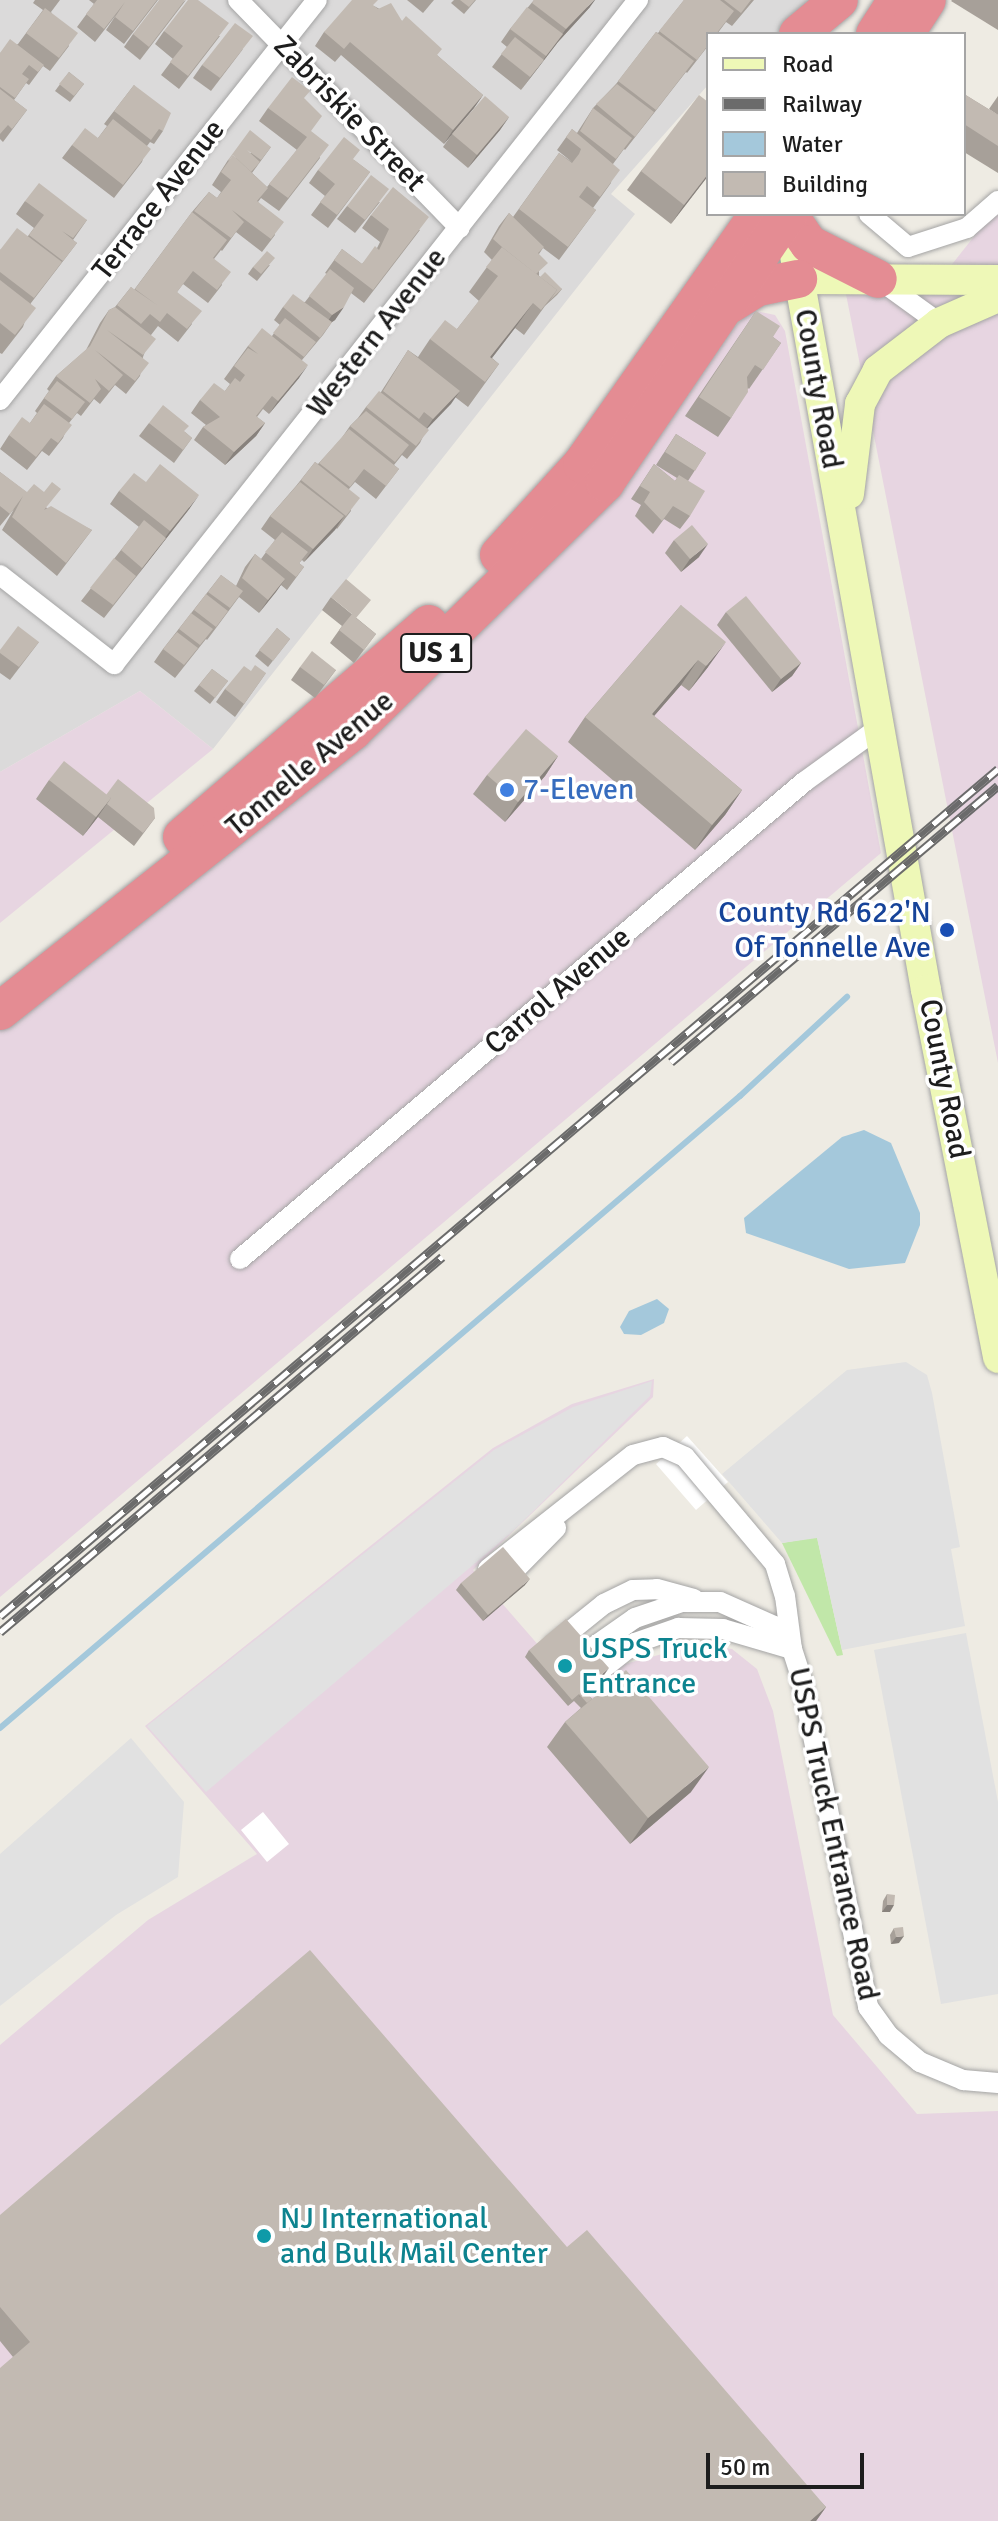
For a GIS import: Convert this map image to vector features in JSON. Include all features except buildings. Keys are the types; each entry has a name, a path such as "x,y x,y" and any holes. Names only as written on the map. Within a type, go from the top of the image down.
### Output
{"highway":[{"path":"800,32 839,0"},
{"path":"876,32 897,0"},
{"path":"906,32 927,0"},
{"name":"Tonnelle Avenue","path":"0,983 244,788 403,649 497,557 582,464 757,216"},
{"name":"Tonnelle Avenue","path":"0,1011 259,810 417,672 605,483 787,216"},
{"path":"789,216 809,244 878,279"},
{"path":"727,307 758,287 798,279"}],"main road":[{"name":"County Road","path":"788,216 998,1358"},
{"path":"798,279 998,280"},
{"name":"County Road","path":"850,564 849,467 860,404 878,370 939,323 998,297"}],"street":[{"name":"Zabriskie Street","path":"238,0 460,228"},
{"name":"Terrace Avenue","path":"0,400 317,0"},
{"name":"Western Avenue","path":"0,575 114,664 638,0"},
{"path":"871,216 908,247 967,228 998,201"},
{"path":"878,279 939,323"},
{"name":"Carrol Avenue","path":"240,1259 804,782 880,727"},
{"name":"USPS Truck Entrance Road","path":"491,1580 641,1450 672,1450 716,1493 780,1573 792,1649 805,1691 868,2007 888,2035 920,2062 963,2080 998,2083"},
{"name":"USPS Truck Entrance Road","path":"549,1648 604,1604 633,1590 657,1589 759,1615 792,1649"},
{"name":"USPS Truck Entrance Road","path":"566,1667 635,1618 698,1600"},
{"path":"582,1685 635,1643 678,1628 723,1629 792,1649"}],"shaded area":[{"path":"0,0 817,0 781,32 706,32 706,87 611,194 635,214 213,749 140,691 0,772"},
{"path":"998,206 998,1063 842,274 942,277"},
{"path":"751,310 775,315 785,331 881,853 0,1597 0,1030 192,881"},
{"path":"140,691 213,749 0,923 0,772"},
{"path":"906,1362 927,1375 932,1393 960,1547 951,1549 965,1626 842,1650 817,1538 782,1543 722,1474 847,1370"},
{"name":"NJ International and Bulk Mail Center","path":"654,1379 653,1397 473,1570 581,1694 621,1665 696,1645 732,1649 757,1669 773,1711 833,2015 917,2114 998,2111 998,2521 0,2521 0,2045 148,1920 257,1854 145,1726 493,1448 572,1404"},
{"path":"652,1381 650,1396 513,1531 206,1792 147,1726 494,1450 573,1407"},
{"path":"966,1633 998,1802 998,1994 941,2004 874,1650"},
{"path":"131,1738 184,1802 178,1877 116,1915 0,2006 0,1854"}],"green space":[{"path":"817,1537 843,1655 837,1656 782,1543"}],"water":[{"path":"864,1130 891,1143 920,1213 920,1225 905,1263 849,1269 746,1233 744,1218 842,1137"},
{"path":"657,1299 669,1309 664,1323 641,1335 624,1334 620,1327 629,1311"}],"pier":[{"path":"687,1436 728,1482 696,1510 656,1464"},
{"path":"263,1812 289,1844 267,1862 241,1830"}],"waterway":[{"path":"0,1728 740,1096 847,997"}],"railway":[{"path":"0,1616 998,769"},
{"path":"671,1062 998,786"},
{"path":"0,1632 442,1257"}],"place":[{"name":"7-Eleven","path":"507,790"},
{"name":"County Rd 622'N Of Tonnelle Ave","path":"947,930"},
{"name":"USPS Truck Entrance","path":"565,1666"},
{"name":"NJ International and Bulk Mail Center","path":"264,2236"}]}
